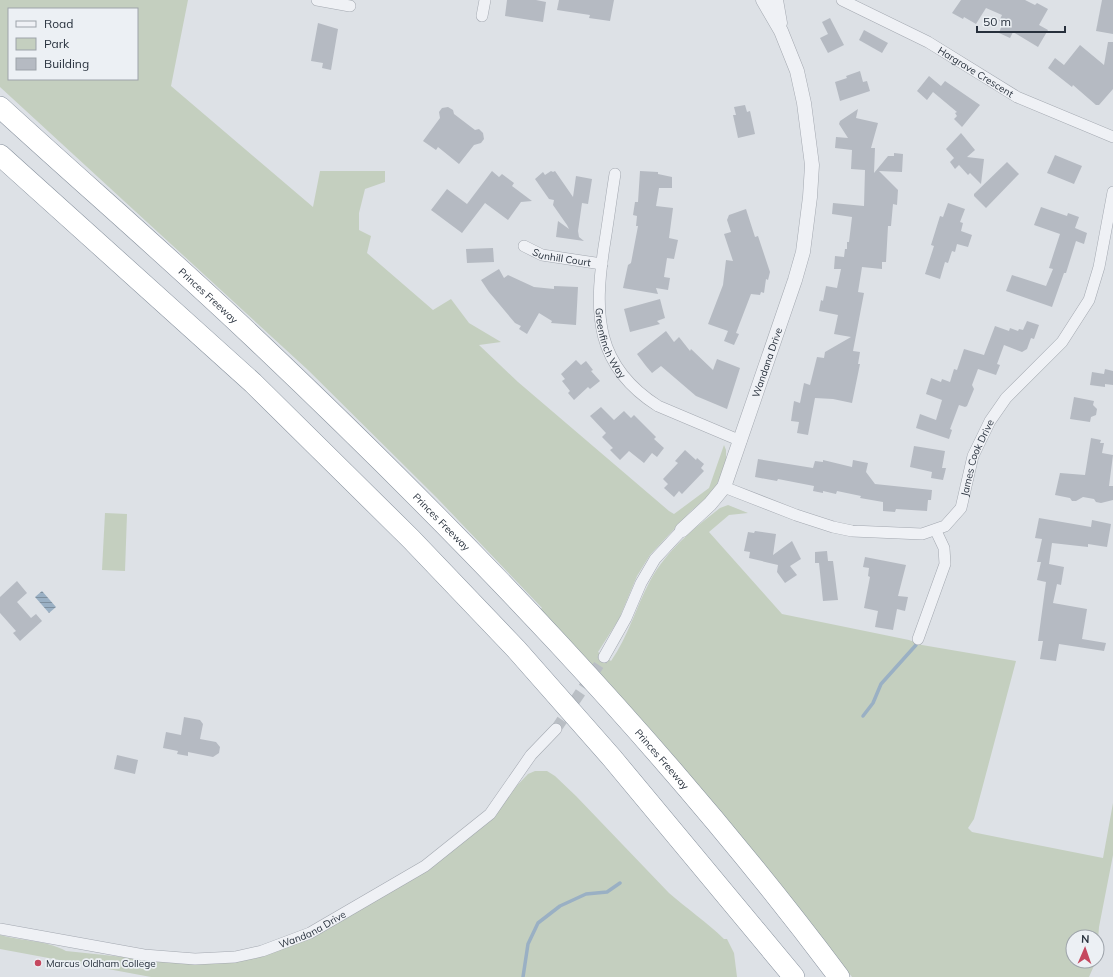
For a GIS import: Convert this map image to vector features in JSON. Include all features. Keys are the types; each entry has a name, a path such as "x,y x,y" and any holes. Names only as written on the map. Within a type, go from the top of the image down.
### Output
{"highway":[{"name":"Princes Freeway","path":"0,107 251,335 393,472 475,556 642,737 712,818 839,977"},
{"path":"0,155 253,383 416,545 516,649 612,758 794,977"}],"street":[{"path":"317,0 350,6"},
{"path":"482,16 485,0"},
{"name":"Wandana Drive","path":"604,656 626,618 640,584 655,559 682,530 710,504 724,487 741,441 803,252 807,230 812,165 804,103 796,71 781,31 764,0"},
{"name":"Wandana Drive","path":"776,0 781,31"},
{"name":"Hargrave Crescent","path":"842,0 928,42 1017,97 1113,137"},
{"name":"Greenfinch Way","path":"615,174 602,264 598,307 600,324 609,354 626,378 642,395 658,406 741,441"},
{"name":"James Cook Drive","path":"724,487 762,504 833,527 852,530 911,534 936,531 953,520 961,508 973,456 990,421 1006,398 1062,342 1089,300 1099,268 1113,192"},
{"name":"Sunhill Court","path":"524,246 542,255 602,264"},
{"path":"918,640 945,564 944,548 936,531"},
{"name":"Wandana Drive","path":"0,929 144,955 195,959 235,957 262,951 310,933 425,866 490,814 531,755 556,729"}],"green space":[{"path":"0,0 188,0 171,86 313,207 320,171 385,171 385,182 365,189 359,213 359,230 371,236 367,253 433,310 451,299 469,323 501,342 479,345 518,382 669,511 674,514 709,488 724,445 726,450 726,463 714,491 691,511 650,555 637,576 619,619 598,652 611,661 627,632 650,581 664,559 700,524 720,508 728,505 748,513 729,515 709,532 782,614 909,640 922,645 1016,661 974,819 968,828 972,832 1103,858 1113,803 1113,855 1099,929 1065,929 1065,969 1092,969 1089,977 852,977 774,879 609,683 605,683 538,610 542,608 437,498 308,370 0,87"},
{"path":"105,513 127,514 125,571 102,570"},
{"path":"535,771 547,771 555,776 669,893 724,939 727,939 734,953 737,977 151,977 0,949 0,935 42,943 58,947 66,951 152,960 248,956 379,899 509,794 528,774"}],"water":[{"path":"42,591 56,607 49,613 35,597"}],"building":[{"path":"507,0 536,0 546,2 543,22 505,16"},
{"path":"559,0 614,0 610,21 589,18 590,15 557,10"},
{"path":"961,0 1025,0 1035,5 1037,3 1048,9 1039,25 1048,30 1038,47 1013,32 1010,38 999,33 1003,22 999,21 1002,15 986,8 976,24 964,17 963,19 952,13"},
{"path":"1102,0 1113,0 1113,34 1096,31"},
{"path":"830,18 844,45 828,53 820,38 828,34 822,22"},
{"path":"318,23 338,29 331,70 322,68 323,63 311,61"},
{"path":"864,30 888,43 882,53 859,40"},
{"path":"1108,42 1113,42 1113,89 1099,105 1096,105 1073,85 1072,87 1048,68 1055,58 1064,65 1080,45 1104,65"},
{"path":"860,71 863,82 867,81 870,91 840,101 835,82"},
{"path":"929,76 941,86 945,81 980,105 962,127 954,119 957,116 955,113 957,112 933,92 927,100 917,91"},
{"path":"745,105 747,112 750,111 755,134 738,138 733,115 736,115 734,107"},
{"path":"448,107 453,110 454,114 475,130 479,129 483,133 484,139 481,143 474,145 459,164 438,147 436,150 423,141 440,118 439,112 442,108"},
{"path":"858,109 856,118 878,123 871,148 875,148 874,173 888,156 894,156 894,153 903,154 902,172 879,171 898,190 897,205 893,204 891,226 888,226 886,262 882,262 882,269 862,267 858,292 864,293 853,351 860,352 858,364 860,364 852,403 833,399 815,398 808,435 797,433 799,422 791,421 794,401 800,403 804,383 810,385 817,357 824,358 825,352 851,337 834,334 838,315 819,311 826,286 837,288 841,269 834,269 835,256 844,257 845,249 847,249 847,242 849,242 852,217 832,214 833,203 864,206 865,170 851,169 852,150 835,148 836,137 848,138 839,124 840,121"},
{"path":"961,133 975,150 967,157 984,159 981,184 970,173 968,175 959,165 955,169 950,162 954,158 946,149"},
{"path":"1055,155 1082,166 1074,184 1047,173"},
{"path":"1007,162 1019,174 986,208 974,196 974,194"},
{"path":"492,171 499,177 502,174 514,183 512,186 532,201 521,202 508,220 485,203 462,233 431,210 447,189 467,204"},
{"path":"551,171 555,171 573,197 576,176 592,179 588,204 582,203 578,231 579,237 584,241 556,237 558,221 569,229 553,205 554,200 549,199 535,179 543,172 545,175"},
{"path":"640,171 658,172 658,174 672,177 672,188 659,188 656,206 673,208 669,238 678,240 674,259 667,258 664,277 670,278 668,290 656,288 658,294 623,288 628,265 631,263 638,226 636,226 637,216 633,215 635,202 638,202"},
{"path":"948,203 965,209 960,222 963,223 961,231 972,235 968,247 957,244 955,252 952,251 948,263 945,262 940,279 925,274 934,246 931,245 940,216 943,217"},
{"path":"1041,207 1067,216 1068,213 1079,217 1075,228 1087,233 1084,244 1076,241 1066,273 1064,273 1052,307 1006,291 1012,275 1046,286 1053,269 1049,268 1060,234 1034,225"},
{"path":"746,209 755,237 758,236 770,272 768,280 766,279 764,293 761,292 760,295 751,294 736,333 739,334 734,345 724,341 728,331 708,324 723,285 726,260 733,261 724,234 731,232 727,220 729,215"},
{"path":"493,248 494,262 467,263 466,249"},
{"path":"499,269 504,278 508,275 534,287 554,289 554,286 578,287 576,325 551,323 552,321 539,313 527,334 519,329 521,326 515,323 481,280"},
{"path":"660,299 665,318 657,321 660,324 630,332 624,309"},
{"path":"1027,321 1039,325 1034,339 1031,338 1027,349 1022,352 1004,345 997,364 1000,365 996,375 978,369 972,385 974,389 967,406 965,407 959,405 950,429 952,430 949,439 916,428 920,414 936,420 942,400 926,394 931,378 941,382 942,379 950,382 954,369 957,370 964,349 984,355 995,326 1009,331 1010,328 1018,331 1019,329 1023,330"},
{"path":"666,331 674,342 679,337 690,351 691,349 713,370 717,359 740,368 727,409 696,396 661,366 652,373 646,366 637,354"},
{"path":"576,360 581,365 586,361 593,370 591,371 600,381 590,389 588,387 574,400 568,393 570,391 562,381 565,379 561,374"},
{"path":"1105,369 1113,371 1113,385 1105,384 1105,387 1090,385 1092,372 1104,374"},
{"path":"1074,397 1094,401 1093,405 1097,409 1096,415 1091,417 1090,422 1070,419"},
{"path":"601,407 614,420 624,411 631,418 634,415 656,437 654,439 664,448 657,457 652,453 644,463 629,451 620,460 610,450 613,448 602,437 606,433 590,416"},
{"path":"1091,438 1101,440 1100,443 1104,443 1102,453 1113,455 1109,486 1113,486 1113,500 1101,503 1096,502 1094,499 1083,497 1076,501 1072,501 1070,498 1055,495 1060,473 1085,475"},
{"path":"914,446 945,451 942,468 946,468 943,480 931,478 932,472 910,467"},
{"path":"685,450 696,460 697,458 704,464 701,468 704,471 682,494 679,491 674,497 664,488 668,484 663,479 678,463 675,461"},
{"path":"758,459 813,468 815,461 823,462 823,460 852,467 853,460 868,463 866,472 875,484 932,490 931,500 928,500 927,511 896,509 895,512 883,511 883,502 860,498 861,496 837,491 836,494 823,491 823,493 813,491 814,486 778,479 777,481 755,477"},
{"path":"1039,518 1091,527 1092,520 1111,524 1107,547 1088,544 1088,547 1052,543 1049,564 1064,567 1061,585 1057,584 1053,603 1087,609 1082,639 1106,643 1104,651 1059,644 1056,661 1040,659 1043,641 1038,641 1046,582 1037,580 1041,562 1037,562 1042,539 1035,538"},
{"path":"755,531 776,534 773,555 792,541 801,559 790,566 797,575 785,583 777,572 778,565 749,558 750,552 744,551 748,532 754,533"},
{"path":"827,551 828,561 833,561 838,600 823,601 819,563 815,563 815,552"},
{"path":"865,557 906,565 898,596 908,597 905,611 897,609 893,630 875,627 878,611 864,608 870,577 868,576 869,568 863,567"},
{"path":"17,581 27,593 17,602 31,618 36,614 42,621 20,641 13,633 16,631 0,613 0,597"},
{"path":"184,717 200,720 203,724 200,739 216,742 220,747 219,753 213,757 188,752 188,756 177,754 178,751 163,748 166,732 181,735"},
{"path":"117,755 138,760 135,774 114,769"}],"waterway":[{"path":"863,716 873,703 881,684 916,645"},
{"path":"523,977 528,944 538,923 560,906 586,894 607,892 620,883"}],"tunnel":[{"path":"556,729 604,657"}],"place":[{"name":"Marcus Oldham College","path":"38,963"}]}
